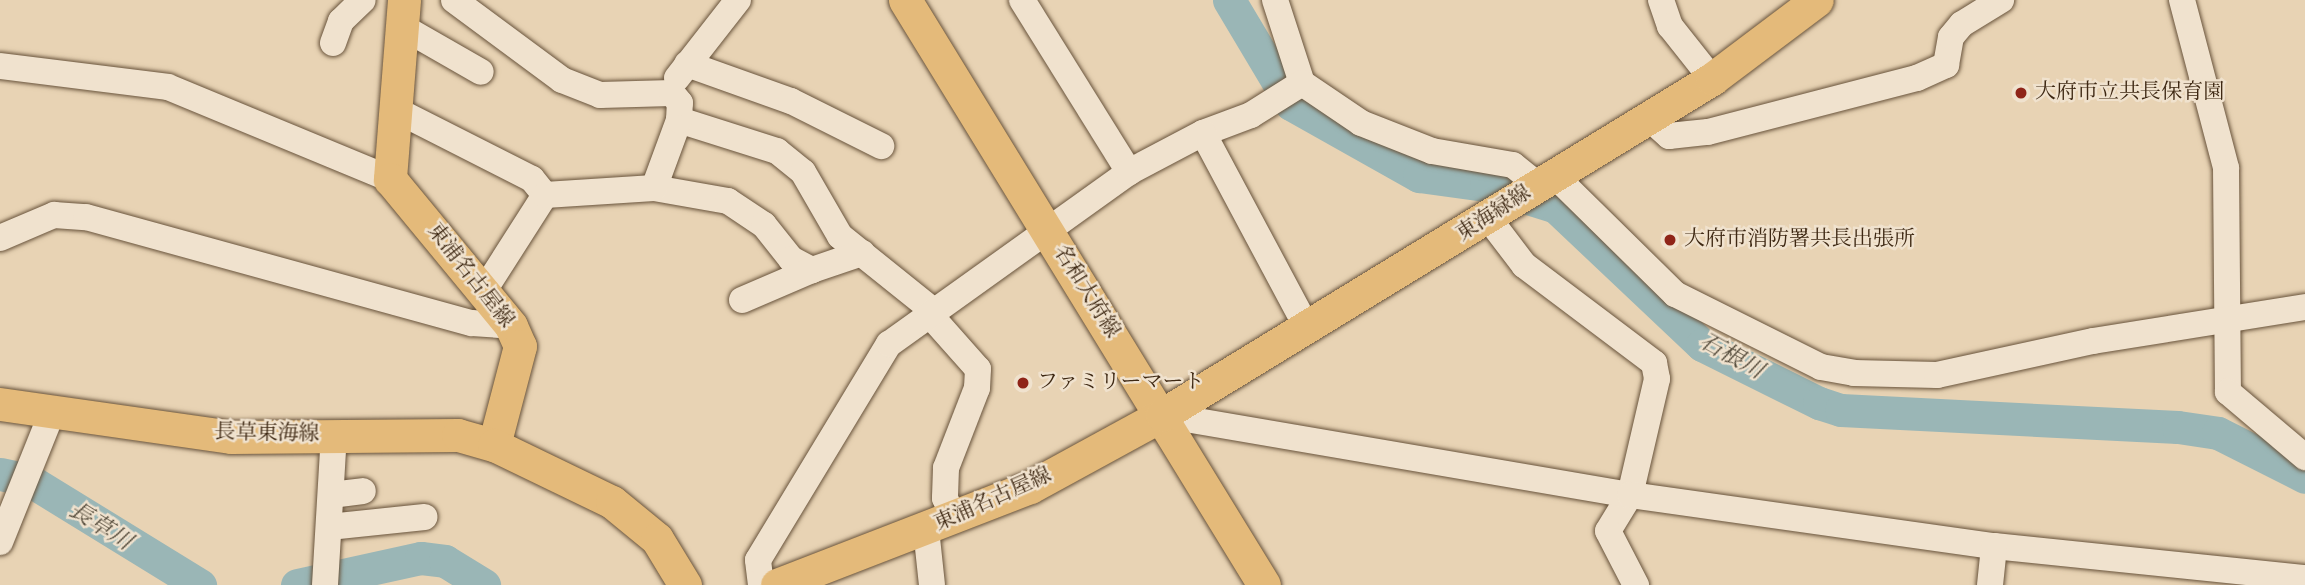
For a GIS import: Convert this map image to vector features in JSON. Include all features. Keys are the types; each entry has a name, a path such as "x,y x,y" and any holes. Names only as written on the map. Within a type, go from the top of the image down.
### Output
{"main road":[{"name":"名和大府線","path":"905,0 1264,585"},
{"name":"東海緑線","path":"1162,415 1308,330 1712,79 1816,0"},
{"path":"390,180 405,14"},
{"name":"東浦名古屋線","path":"390,180 511,326 520,346 494,444"},
{"name":"長草東海線","path":"0,404 232,437 458,435 494,444"},
{"name":"東浦名古屋線","path":"777,585 940,524 1030,486 1162,415"},
{"path":"494,444 612,502 657,539 685,585"}],"street":[{"path":"333,43 341,21 363,0"},
{"path":"454,0 562,80 600,95 672,93"},
{"path":"672,93 687,64 738,0"},
{"path":"1022,0 1129,172"},
{"path":"1275,0 1302,83 1362,123 1433,151 1513,165 1543,182 1675,294 1821,367 1937,374 2094,341 2226,324 2305,307"},
{"path":"1661,0 1670,26 1712,79"},
{"path":"1649,118 1669,136 1708,132 1917,78 1946,65 1956,30 2001,0"},
{"path":"2182,0 2227,168 2228,391 2305,457"},
{"path":"405,14 481,72"},
{"path":"687,64 791,101 881,146"},
{"path":"0,66 168,88 390,180"},
{"path":"761,585 758,560 866,375 889,344 1129,172 1203,133 1251,116 1302,83"},
{"path":"654,188 679,120 680,103 672,93"},
{"path":"398,111 532,180 545,195"},
{"path":"679,120 777,151 803,172 834,228 932,314 978,369 977,388 946,468 945,498 932,585"},
{"path":"1203,133 1308,330"},
{"path":"545,195 654,188 728,201 764,225 791,259 812,270"},
{"path":"483,292 545,195"},
{"path":"0,238 54,215 86,218 472,323 511,326"},
{"path":"1495,215 1524,265 1654,363 1657,379 1630,495 1607,536 1636,585"},
{"path":"741,300 812,270 862,253"},
{"path":"0,542 21,479 54,410"},
{"path":"1162,415 1630,495 1994,546 2278,580 2305,578"},
{"path":"325,575 334,435"},
{"path":"331,495 363,491"},
{"path":"329,527 424,517"},
{"path":"1990,585 1994,546"}],"waterway":[{"name":"石根川","path":"1229,0 1291,104 1419,176 1486,185 1556,207 1702,345 1819,403 1841,410 2178,427 2218,433 2305,477"},
{"name":"長草川","path":"0,474 29,480 200,585"},
{"name":"長草川","path":"297,585 421,558 445,561 484,585"}],"place":[{"name":"大府市立共長保育園","path":"2021,93"},
{"name":"大府市消防署共長出張所","path":"1670,240"},
{"name":"ファミリーマート","path":"1023,383"}]}
